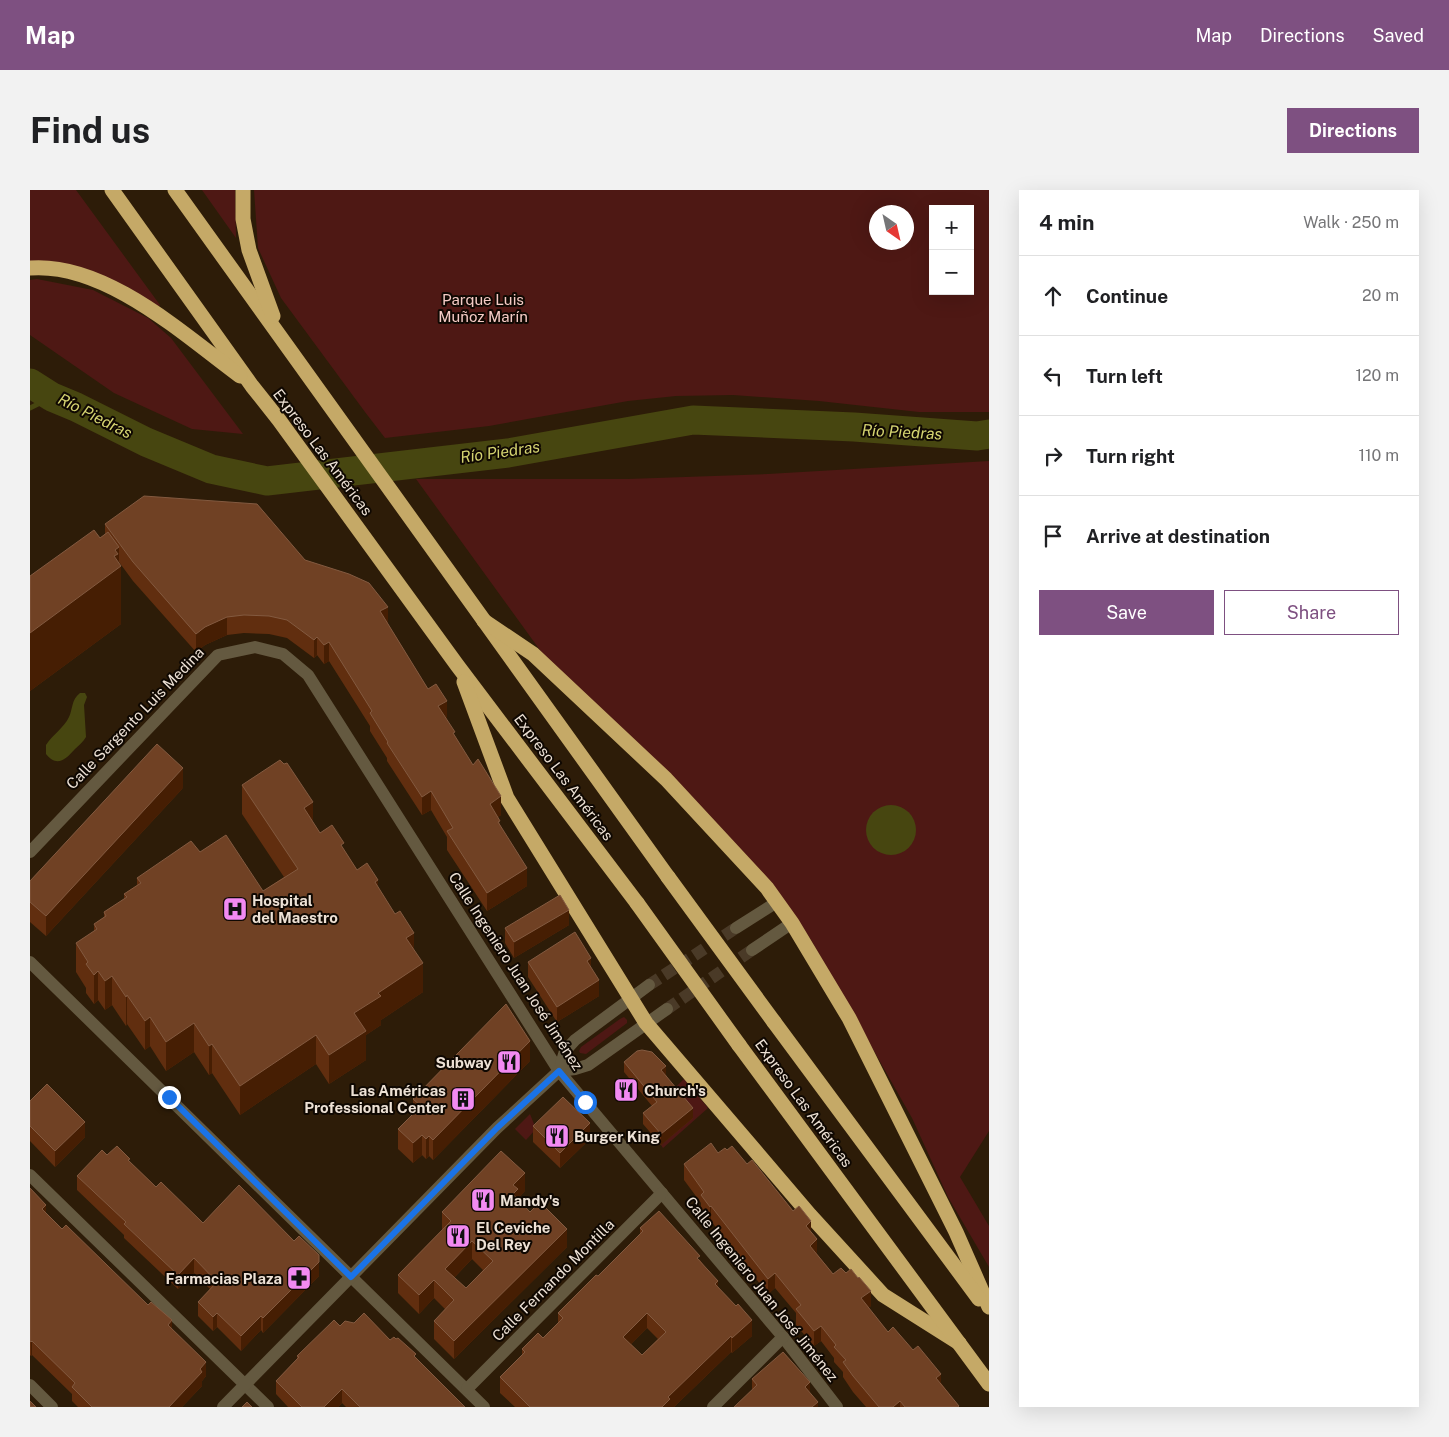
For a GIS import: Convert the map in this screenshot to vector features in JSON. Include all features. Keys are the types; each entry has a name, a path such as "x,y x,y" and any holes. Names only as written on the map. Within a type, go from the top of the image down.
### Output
{"highway":[{"name":"Expreso Las Américas","path":"112,190 252,386 279,420 457,665 637,903 989,1384"},
{"name":"Expreso Las Américas","path":"175,190 668,877 989,1313"},
{"path":"243,190 243,219 249,250 279,334"},
{"path":"30,268 62,271 95,279 131,297 252,386"},
{"path":"484,621 533,654 666,779 767,888 792,923 849,1018 956,1232 989,1307"},
{"path":"457,665 507,798 646,1023 810,1215 883,1296 959,1343"}],"street":[{"name":"Calle Sargento Luis Medina","path":"30,852 218,655 255,647 283,654"},
{"name":"Calle Ingeniero Juan José Jiménez","path":"283,654 308,676 559,1071 782,1337 838,1407"},
{"path":"736,928 777,902"},
{"path":"752,950 792,923"},
{"path":"30,962 484,1407"},
{"path":"223,1407 497,1128 559,1071 565,1051 575,1040 631,997 650,985"},
{"path":"559,1071 575,1069 588,1064 667,1009"},
{"path":"30,1175 268,1407"},
{"name":"Calle Fernando Montilla","path":"467,1389 662,1193"},
{"path":"713,1407 782,1337"},
{"path":"30,1385 52,1407"}],"green space":[{"path":"30,190 76,190 160,305 158,308 128,287 80,268 30,261"},
{"path":"202,190 235,190 236,238"},
{"name":"Parque Luis Muñoz Marín","path":"254,190 989,190 989,412 919,412 819,401 733,395 676,396 628,401 489,426 385,438 281,298 258,248"},
{"path":"37,279 93,290 148,318 171,338 243,434 192,429 114,393 30,335 30,280"},
{"path":"989,461 989,1131 960,1177 989,1226 989,1267 948,1197 912,1118 811,940 772,883 545,657 416,479 628,479 768,474"},
{"path":"624,1017 627,1023 586,1054 580,1053 581,1047"},
{"path":"684,1079 708,1108 663,1148 661,1145 692,1118 648,1114"},
{"path":"530,1114 536,1129 526,1140 515,1129"}],"shaded area":[{"path":"80,693 85,693 87,697 84,705 86,737 65,759 54,761 46,754 46,745 67,721 74,702"},
{"path":"886,805 896,805 909,812 916,825 916,835 909,848 896,855 886,855 877,851 870,844 866,835 866,825 870,816 877,809"}],"building":[{"path":"144,496 257,504 305,560 349,574 369,583 388,607 380,611 428,689 436,684 447,701 438,706 455,732 453,733 473,765 478,759 501,796 490,804 500,821 498,822 527,868 487,893 447,831 453,828 431,791 422,797 387,743 370,713 372,711 329,642 324,645 317,637 314,640 287,620 269,616 244,615 227,617 205,627 196,634 133,562 105,524"},
{"path":"94,530 100,538 108,532 119,547 115,550 118,554 114,556 121,566 30,633 30,576"},
{"path":"157,744 183,768 46,916 30,902 30,881"},
{"path":"280,760 284,764 287,763 313,802 304,808 320,833 332,825 344,843 341,845 357,870 367,863 378,880 375,882 395,914 400,911 414,933 406,938 423,963 378,993 381,996 354,1013 366,1031 329,1055 316,1035 240,1086 212,1044 209,1046 194,1023 166,1042 150,1017 145,1021 112,976 105,981 98,971 94,975 86,964 88,962 76,943 97,929 94,924 106,916 104,912 127,897 124,894 141,883 137,878 191,841 200,852 226,835 263,891 298,869 242,785"},
{"path":"560,895 569,910 514,942 505,928"},
{"path":"575,932 591,958 587,961 599,980 557,1007 528,962"},
{"name":"Las Américas Professional Center","path":"506,1004 530,1041 433,1140 429,1136 426,1139 422,1135 413,1143 398,1129 421,1106 413,1099"},
{"path":"637,1051 652,1052 666,1066 661,1070 693,1108 661,1134 643,1113 657,1102 624,1062"},
{"path":"47,1084 85,1122 55,1151 30,1126 30,1101"},
{"path":"563,1097 590,1123 560,1153 533,1126"},
{"path":"711,1143 718,1153 732,1146 747,1164 752,1160 793,1211 799,1206 811,1221 806,1226 817,1239 810,1246 833,1274 841,1268 846,1273 851,1269 859,1277 871,1291 861,1298 888,1332 893,1327 913,1350 918,1346 941,1374 936,1378 958,1407 905,1407 900,1401 893,1407 879,1407 853,1376 843,1362 846,1360 834,1347 836,1345 821,1326 814,1331 796,1309 801,1305 775,1273 768,1279 701,1195 704,1192 684,1164"},
{"path":"117,1146 130,1159 128,1160 156,1187 161,1182 203,1223 239,1185 294,1241 299,1236 319,1255 319,1262 263,1318 261,1316 241,1336 217,1313 213,1317 198,1302 217,1282 194,1258 178,1275 77,1176 102,1150 107,1155"},
{"path":"501,1151 525,1173 513,1185 518,1189 513,1194 530,1212 540,1202 567,1229 454,1341 434,1321 454,1300 434,1280 419,1295 398,1275 451,1221 442,1212","holes":["472,1241 493,1261 466,1288 445,1269"]},
{"path":"30,1188 46,1205 42,1209 62,1229 66,1225 148,1305 151,1302 172,1320 168,1325 206,1362 200,1369 202,1372 169,1407 92,1407 72,1387 75,1383 30,1341"},
{"path":"659,1211 700,1256 697,1258 718,1281 715,1284 736,1306 738,1304 752,1320 732,1338 731,1336 668,1397 670,1399 662,1407 530,1407 500,1377 525,1352 522,1349 538,1333 543,1338 563,1318 558,1313 643,1231 640,1228","holes":["647,1313 666,1332 642,1355 623,1337"]},
{"path":"364,1313 390,1340 394,1337 398,1338 416,1354 414,1356 465,1407 360,1407 342,1389 324,1407 302,1407 276,1381 299,1357 297,1356 334,1320 340,1326 345,1321 354,1323"},
{"path":"783,1352 810,1382 805,1387 818,1402 812,1407 734,1407 757,1385 752,1379"},
{"path":"30,1401 36,1407 30,1407"},
{"path":"247,1402 252,1407 242,1407"}],"waterway":[{"name":"Río Piedras","path":"30,383 52,397 146,442 211,469 267,481 508,453 693,420 854,427 977,436 989,434"},
{"path":"30,408 52,397"}],"tunnel":[{"path":"649,985 736,928"},
{"path":"667,1009 752,950"}],"place":[{"name":"Hospital del Maestro","path":"235,909"},
{"name":"Subway","path":"509,1062"},
{"name":"Church's","path":"626,1090"},
{"name":"Las Américas Professional Center","path":"463,1099"},
{"name":"Burger King","path":"557,1136"},
{"name":"Mandy's","path":"483,1200"},
{"name":"El Ceviche Del Rey","path":"458,1236"},
{"name":"Farmacias Plaza","path":"299,1278"}],"route":[{"path":"169,1097 351,1277 497,1128 559,1071 585,1102"}]}
